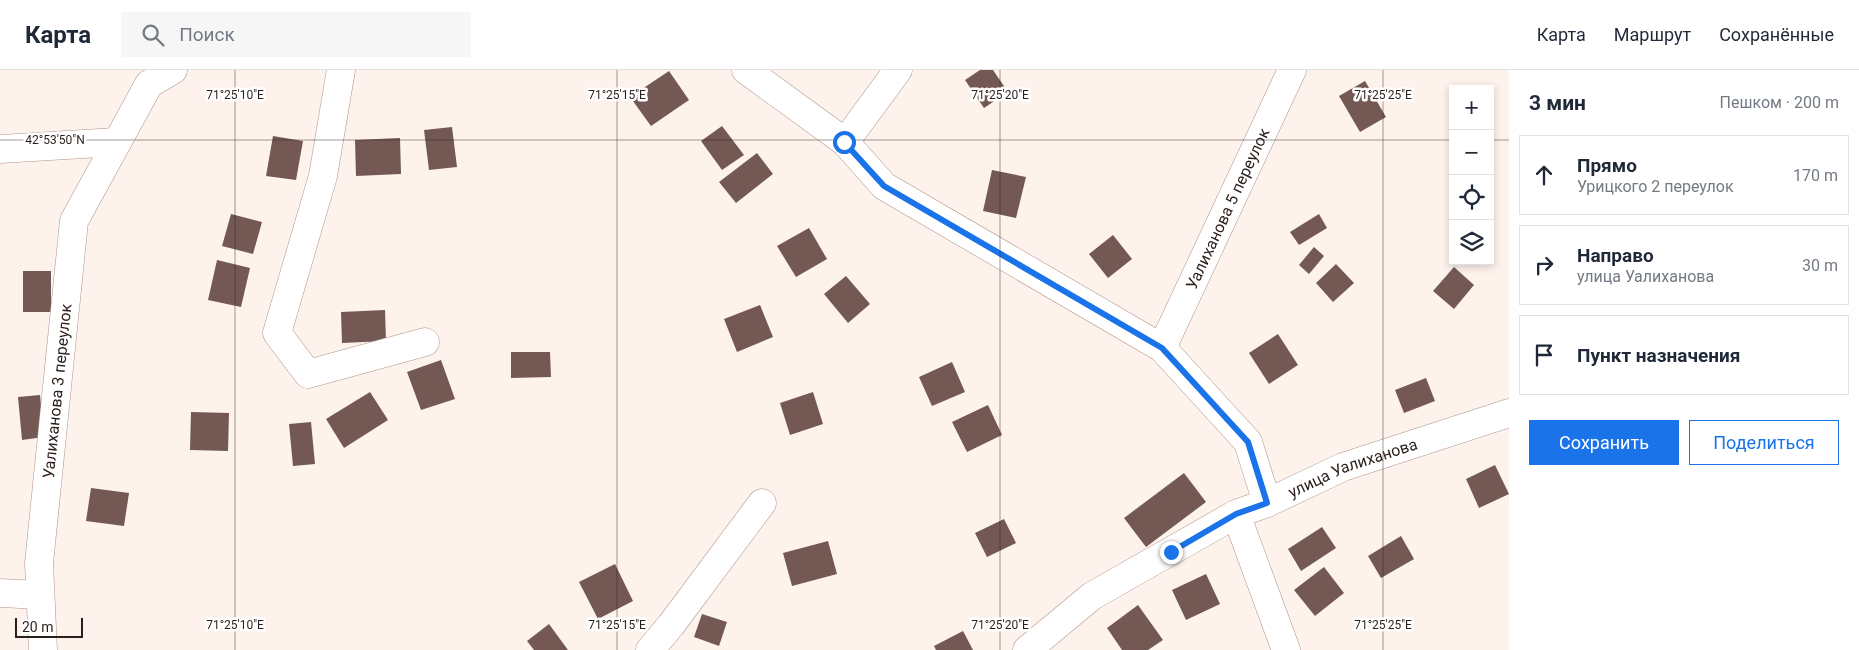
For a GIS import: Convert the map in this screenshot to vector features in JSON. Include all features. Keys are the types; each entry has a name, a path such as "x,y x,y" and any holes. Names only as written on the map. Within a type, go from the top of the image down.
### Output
{"street":[{"name":"Уалиханова 3 переулок","path":"42,650 39,563 74,221 149,84 173,70"},
{"path":"341,70 324,176 277,332 308,374 425,342"},
{"path":"746,70 844,142 884,186 1162,348 1248,442 1267,503"},
{"path":"844,142 898,70"},
{"name":"Уалиханова 5 переулок","path":"1162,348 1292,70"},
{"path":"0,149 117,142"},
{"name":"улица Уалиханова","path":"1027,650 1092,596 1236,514 1267,503 1343,467 1509,413"},
{"path":"650,650 672,624 762,503"},
{"path":"1236,514 1286,650"},
{"path":"0,593 40,595"}],"building":[{"path":"980,70 993,70 1008,92 984,108 965,80"},
{"path":"669,71 689,100 651,126 630,97"},
{"path":"1365,81 1386,117 1360,132 1339,96"},
{"path":"722,126 744,155 722,170 701,141"},
{"path":"452,127 457,167 429,170 424,130"},
{"path":"273,136 303,141 296,180 266,176"},
{"path":"400,138 401,174 356,176 355,140"},
{"path":"757,153 773,174 736,203 719,182"},
{"path":"992,170 1026,177 1016,218 983,211"},
{"path":"231,214 262,222 253,254 222,246"},
{"path":"1319,214 1327,228 1299,245 1290,232"},
{"path":"809,228 827,259 796,277 777,246"},
{"path":"1113,235 1132,259 1108,278 1089,254"},
{"path":"1314,247 1324,256 1309,274 1299,265"},
{"path":"217,260 250,268 241,307 208,300"},
{"path":"1336,264 1354,283 1333,302 1316,283"},
{"path":"1454,267 1474,285 1454,309 1433,291"},
{"path":"23,271 51,271 51,312 23,312"},
{"path":"846,276 870,304 848,323 824,294"},
{"path":"760,305 773,337 737,352 724,319"},
{"path":"385,310 386,341 342,343 341,312"},
{"path":"1278,334 1298,365 1269,384 1249,353"},
{"path":"511,352 550,352 551,377 511,378"},
{"path":"441,360 455,399 421,410 407,372"},
{"path":"952,362 965,392 932,406 919,377"},
{"path":"1426,378 1435,401 1404,413 1395,390"},
{"path":"370,392 388,420 344,448 326,419"},
{"path":"813,392 823,424 790,435 780,403"},
{"path":"40,395 44,437 22,440 18,397"},
{"path":"988,405 1002,435 967,452 952,422"},
{"path":"191,412 229,413 228,451 190,450"},
{"path":"311,422 315,464 293,466 289,424"},
{"path":"1495,465 1509,494 1479,508 1466,479"},
{"path":"1184,473 1206,502 1146,547 1124,518"},
{"path":"91,488 129,493 124,526 86,521"},
{"path":"1004,519 1016,543 987,557 975,533"},
{"path":"1322,527 1336,548 1301,571 1288,549"},
{"path":"1401,536 1414,559 1381,578 1368,556"},
{"path":"828,541 837,574 792,586 783,553"},
{"path":"615,564 633,601 598,619 579,582"},
{"path":"1324,567 1344,593 1315,616 1294,590"},
{"path":"1206,574 1220,604 1186,620 1172,590"},
{"path":"1138,605 1163,640 1148,650 1122,650 1107,628"},
{"path":"702,614 727,622 719,646 694,637"},
{"path":"549,624 568,650 534,650 527,641"},
{"path":"963,631 973,650 936,650 934,646"}],"route":[{"path":"844,142 884,186 1162,348 1248,442 1267,503 1236,514 1171,552"}]}
